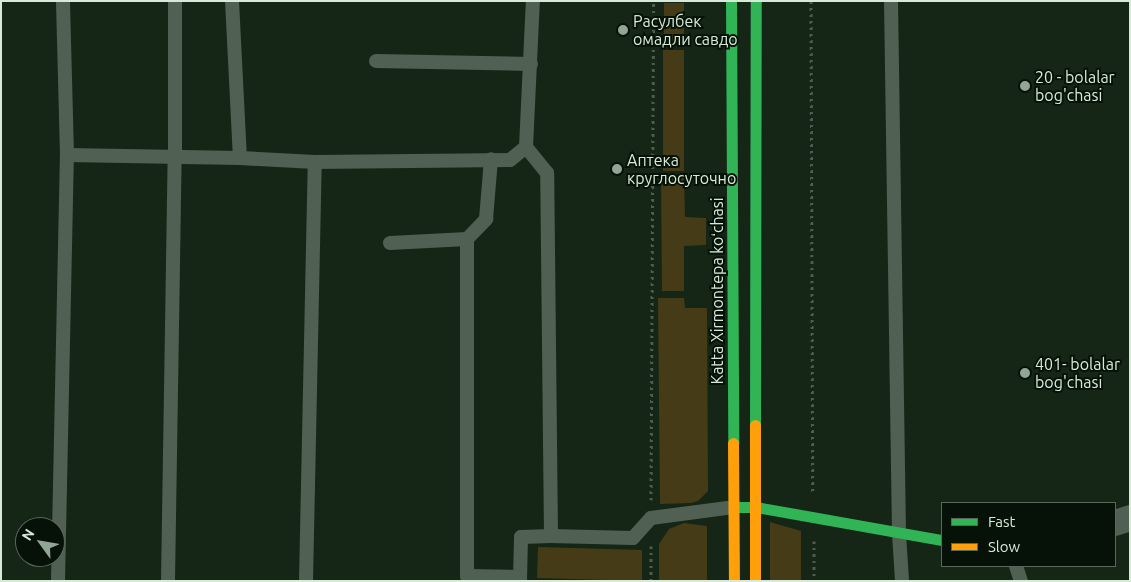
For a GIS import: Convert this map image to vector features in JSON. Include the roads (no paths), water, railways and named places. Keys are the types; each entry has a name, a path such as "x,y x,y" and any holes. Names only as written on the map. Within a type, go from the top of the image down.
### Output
{"main road":[{"name":"Katta Xirmontepa koʻchasi","path":"732,1 734,581"},
{"path":"755,581 756,1"},
{"path":"735,507 756,507 899,534 941,540"}],"street":[{"path":"1116,523 1130,518"}],"lane":[{"path":"58,581 67,155 63,1"},
{"path":"168,581 175,157 175,1"},
{"path":"232,1 240,158"},
{"path":"533,1 532,64 526,146 547,173 551,536"},
{"path":"891,1 899,534 902,581"},
{"path":"376,61 532,64"},
{"path":"67,155 240,158 315,162 510,160 526,146"},
{"path":"390,243 467,239 486,219 491,159"},
{"path":"306,581 315,162"},
{"path":"467,239 467,576 520,579 521,537 633,538 651,518 735,507"},
{"path":"1016,567 1021,581"}],"place":[{"name":"Расулбек омадли савдо","path":"623,30"},
{"name":"20 - bolalar bog'chasi","path":"1025,86"},
{"name":"Аптека круглосуточно","path":"617,169"},
{"name":"401- bolalar bog'chasi","path":"1025,373"}]}
